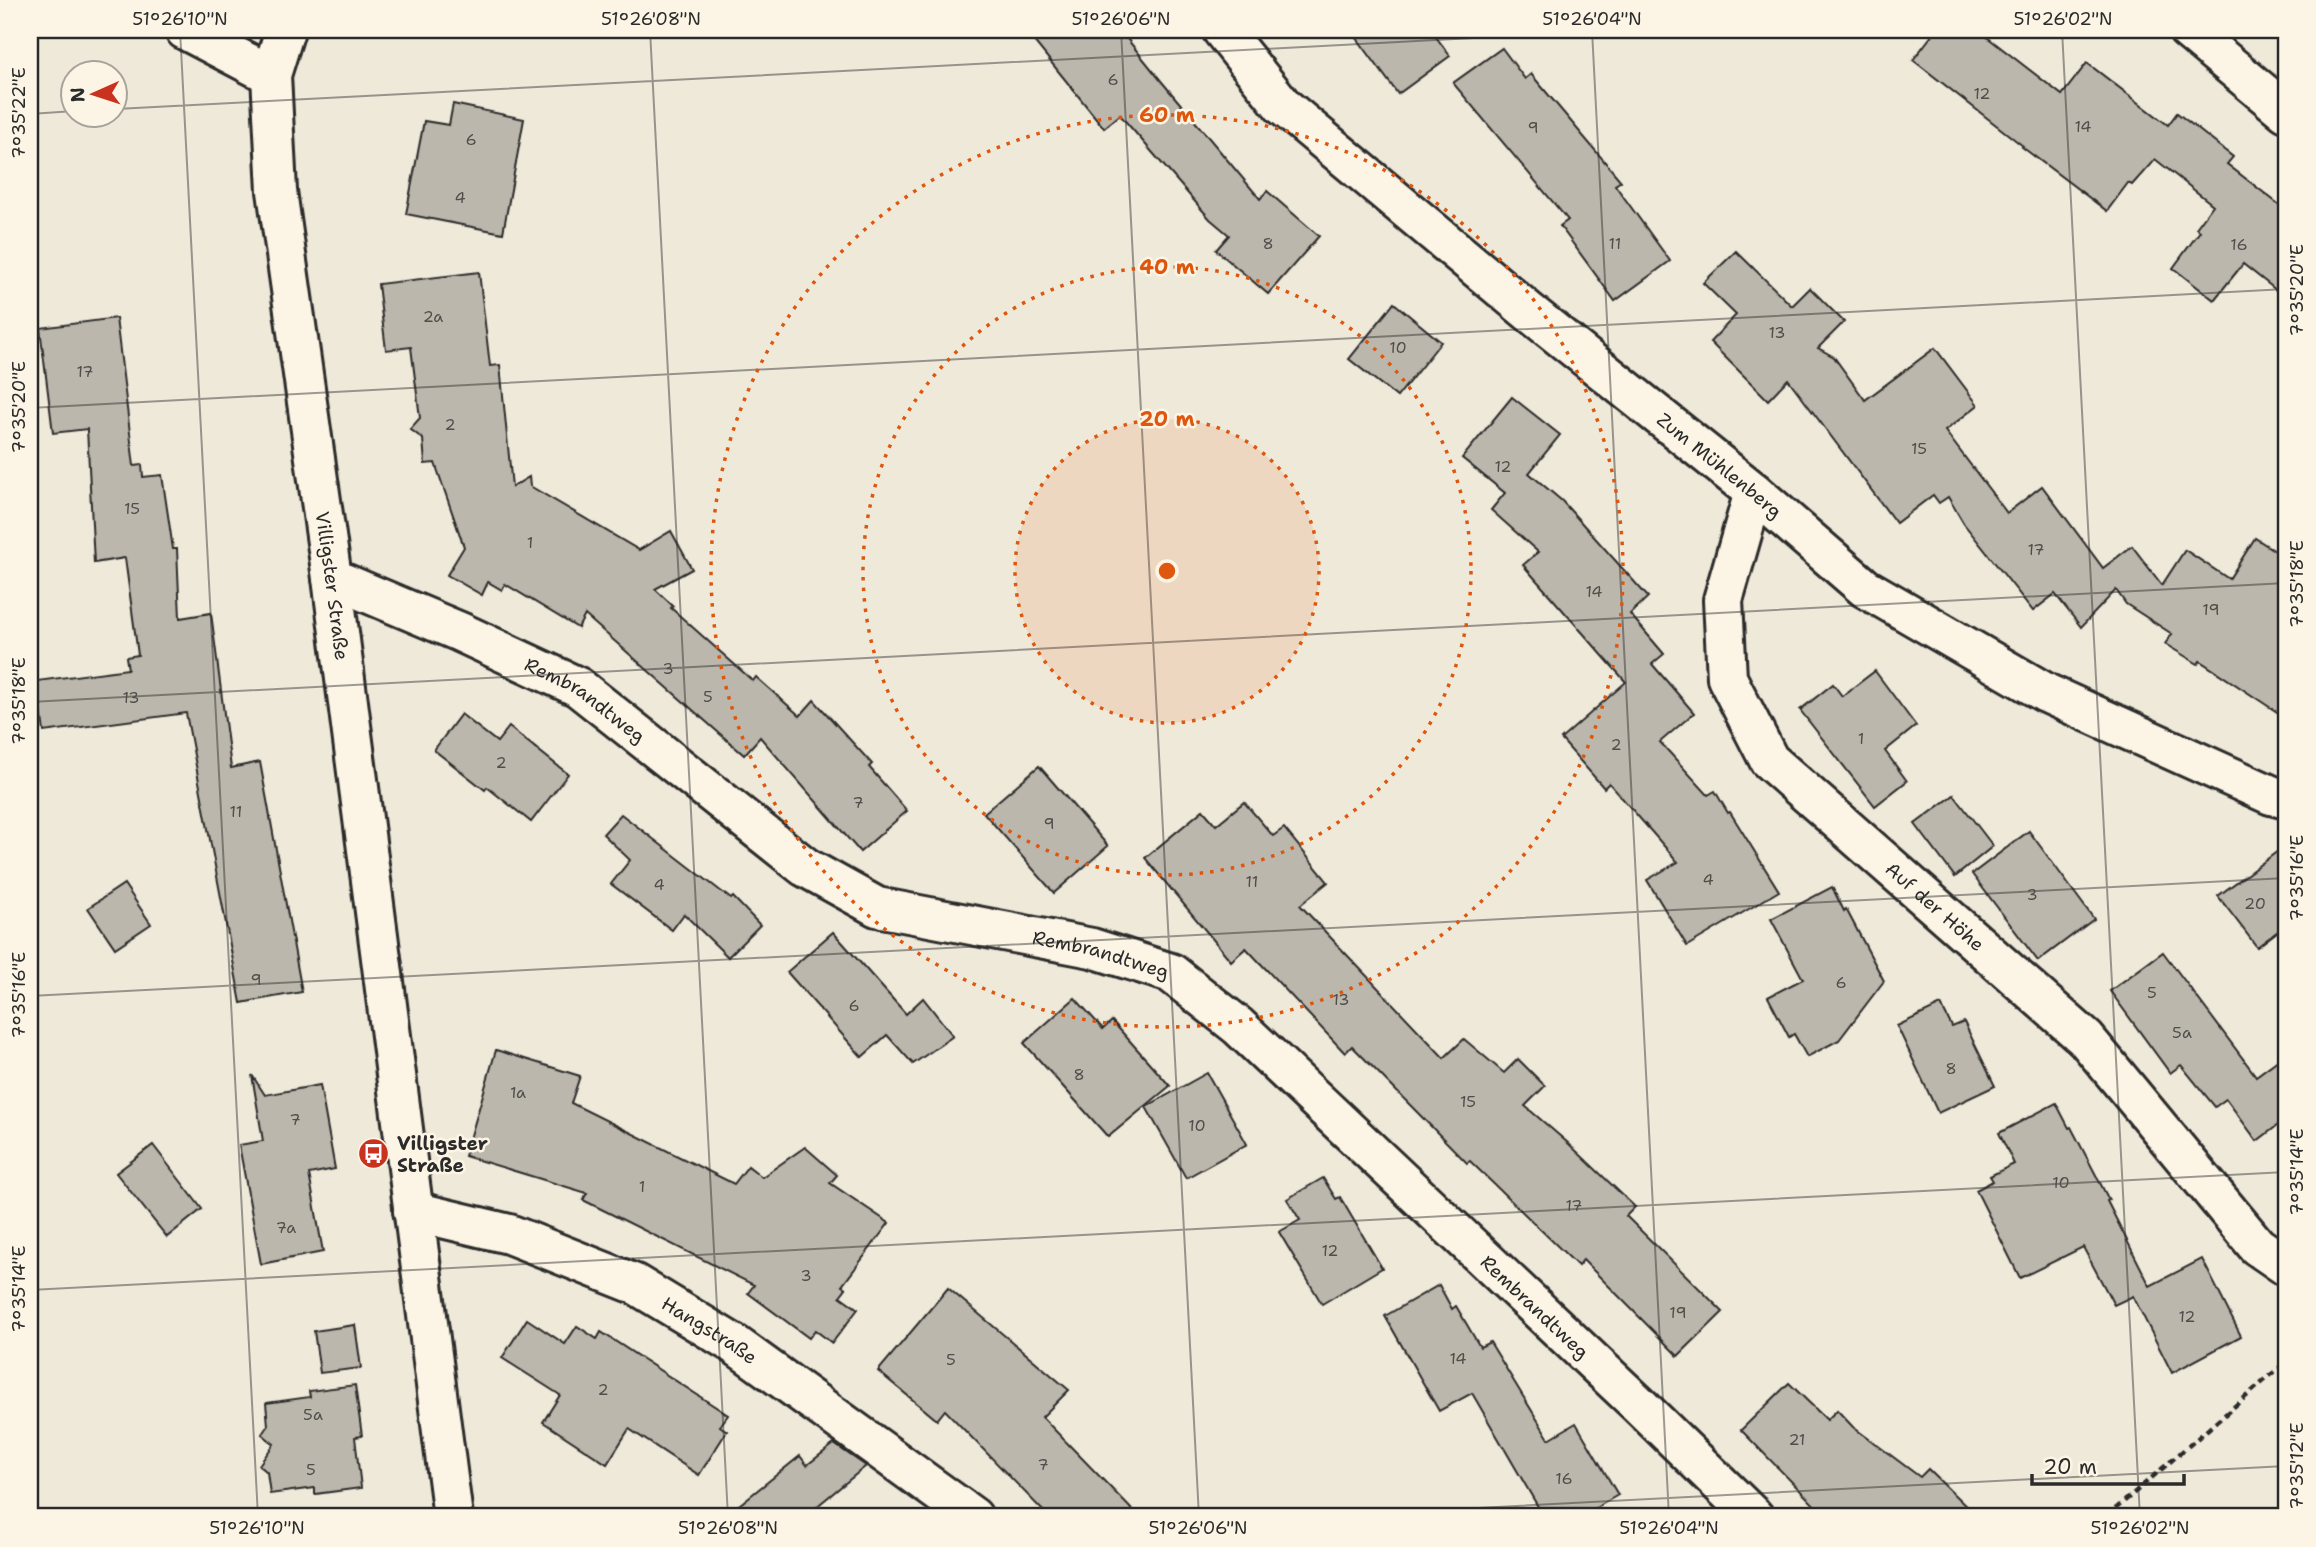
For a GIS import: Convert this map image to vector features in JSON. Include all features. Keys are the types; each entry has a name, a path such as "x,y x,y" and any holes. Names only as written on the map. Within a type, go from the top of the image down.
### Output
{"street":[{"path":"185,30 271,75"},
{"name":"Villigster Straße","path":"285,30 271,75 277,191 332,578 453,1517"},
{"name":"Zum Mühlenberg","path":"1222,30 1283,106 1539,320 1754,492 1865,588 2046,693 2271,795 2286,799"},
{"path":"2188,30 2286,112"},
{"name":"Auf der Höhe","path":"1754,492 1723,600 1727,678 1769,760 2086,1039 2257,1246 2286,1266"},
{"name":"Rembrandtweg","path":"332,578 460,632 578,687 805,867 877,907 1092,948 1171,974 1238,1026 1754,1517"},
{"name":"Hangstraße","path":"413,1211 509,1234 635,1284 734,1344 973,1517"}],"path":[{"path":"2106,1517 2286,1362"}],"building":[{"path":"1025,30 1120,30 1260,199 1267,191 1319,236 1268,294 1216,250 1229,235 1210,219 1120,115 1104,128"},
{"path":"1351,30 1431,30 1450,56 1398,94"},
{"path":"1936,30 1978,30 2062,95 2087,63 2168,125 2177,113 2233,157 2227,164 2286,210 2286,298 2243,264 2214,300 2173,268 2200,231 2196,228 2213,205 2155,159 2132,185 2128,183 2107,211 1913,60"},
{"path":"1502,48 1525,79 1531,74 1621,181 1615,185 1670,261 1615,301 1560,226 1568,220 1453,83"},
{"path":"453,104 524,119 503,233 406,214 424,121 449,125"},
{"path":"1736,251 1792,306 1810,288 1844,322 1818,348 1834,357 1865,400 1935,348 1978,405 1945,431 2007,513 2042,486 2103,568 2132,546 2162,585 2185,550 2229,579 2255,538 2286,558 2286,718 2200,661 2198,664 2165,644 2172,634 2126,604 2116,590 2081,627 2055,594 2033,611 1964,524 1948,497 1939,503 1933,495 1896,523 1788,379 1768,400 1710,342 1736,315 1703,283"},
{"path":"479,272 490,366 500,365 512,487 529,477 530,486 639,550 671,531 692,569 655,589 673,606 671,608 753,681 756,677 800,716 814,700 872,764 869,767 907,811 860,852 760,737 744,755 585,615 578,628 505,584 502,590 488,582 482,595 447,575 464,547 435,463 425,464 423,439 410,429 420,418 411,347 386,350 378,284"},
{"path":"1394,303 1441,342 1397,397 1349,359"},
{"path":"116,318 134,466 142,465 143,477 162,475 173,549 177,549 180,618 211,613 231,768 260,762 302,992 241,1003 186,713 44,732 37,681 128,669 126,657 138,655 125,558 94,563 87,429 53,433 40,328"},
{"path":"1512,397 1560,435 1529,473 1562,501 1648,597 1630,614 1664,654 1652,664 1694,713 1660,742 1708,795 1715,791 1779,891 1687,946 1647,880 1678,862 1609,783 1604,788 1561,739 1626,682 1523,565 1538,552 1491,510 1505,493 1462,458"},
{"path":"1875,671 1916,726 1885,751 1907,781 1875,806 1800,710 1833,684 1842,696"},
{"path":"461,714 497,742 509,727 568,774 531,822 434,750"},
{"path":"1039,766 1108,846 1054,893 984,813"},
{"path":"1954,795 1993,846 1955,877 1915,824"},
{"path":"1244,802 1273,836 1284,828 1328,882 1300,905 1444,1058 1464,1039 1504,1073 1518,1059 1545,1086 1525,1106 1635,1207 1626,1216 1723,1312 1678,1356 1583,1260 1578,1266 1470,1161 1467,1163 1352,1046 1345,1053 1246,948 1231,961 1145,858 1203,810 1216,825"},
{"path":"621,814 731,899 733,897 760,925 728,957 684,914 672,930 611,884 630,860 603,834"},
{"path":"2029,831 2094,919 2038,961 1972,874"},
{"path":"2286,845 2286,925 2257,947 2218,896"},
{"path":"124,884 151,924 115,948 88,908"},
{"path":"1832,887 1884,981 1839,1040 1807,1057 1794,1034 1789,1037 1768,997 1803,979 1771,919"},
{"path":"833,932 906,1014 923,998 953,1036 913,1064 887,1035 862,1057 787,972"},
{"path":"2163,952 2256,1076 2286,1054 2286,1119 2257,1141 2226,1099 2215,1107 2181,1065 2170,1073 2110,991"},
{"path":"1075,998 1103,1029 1112,1021 1170,1086 1108,1137 1024,1043"},
{"path":"1941,1005 1952,1027 1964,1022 1995,1086 1938,1113 1897,1026"},
{"path":"496,1050 580,1076 571,1103 734,1184 748,1166 762,1177 805,1147 837,1175 830,1183 889,1223 842,1286 846,1288 840,1296 858,1309 832,1343 815,1330 809,1338 748,1293 754,1285 583,1200 587,1193 465,1156"},
{"path":"1207,1073 1247,1144 1186,1178 1146,1107"},
{"path":"252,1075 265,1095 320,1085 335,1169 309,1174 323,1252 261,1264 239,1145 263,1141"},
{"path":"2056,1103 2109,1200 2107,1201 2150,1286 2202,1259 2241,1336 2172,1373 2133,1296 2114,1305 2083,1247 2020,1278 1976,1190 1993,1181 1990,1176 2014,1164 1999,1133"},
{"path":"153,1145 202,1209 167,1237 116,1173"},
{"path":"1323,1178 1336,1199 1340,1197 1382,1268 1322,1304 1279,1232 1300,1220 1287,1199"},
{"path":"1439,1285 1452,1309 1456,1306 1480,1347 1490,1342 1549,1439 1576,1423 1618,1495 1580,1517 1544,1517 1472,1393 1439,1411 1385,1316"},
{"path":"948,1288 1069,1390 1042,1417 1139,1517 1049,1517 945,1410 937,1420 878,1371"},
{"path":"527,1319 565,1344 577,1326 597,1339 601,1332 728,1415 720,1426 727,1431 699,1475 629,1429 607,1464 543,1422 560,1395 502,1358"},
{"path":"355,1325 361,1368 320,1373 314,1331"},
{"path":"1789,1383 1827,1420 1837,1410 1853,1427 1920,1477 1928,1469 1977,1517 1826,1517 1741,1430"},
{"path":"355,1385 362,1436 355,1437 361,1488 315,1494 315,1488 270,1494 267,1472 259,1465 274,1444 262,1434 268,1425 266,1403 310,1397 309,1391"},
{"path":"834,1444 866,1466 804,1517 724,1517 800,1456 807,1465"}],"place":[{"name":"Villigster Straße","path":"374,1154"}]}
